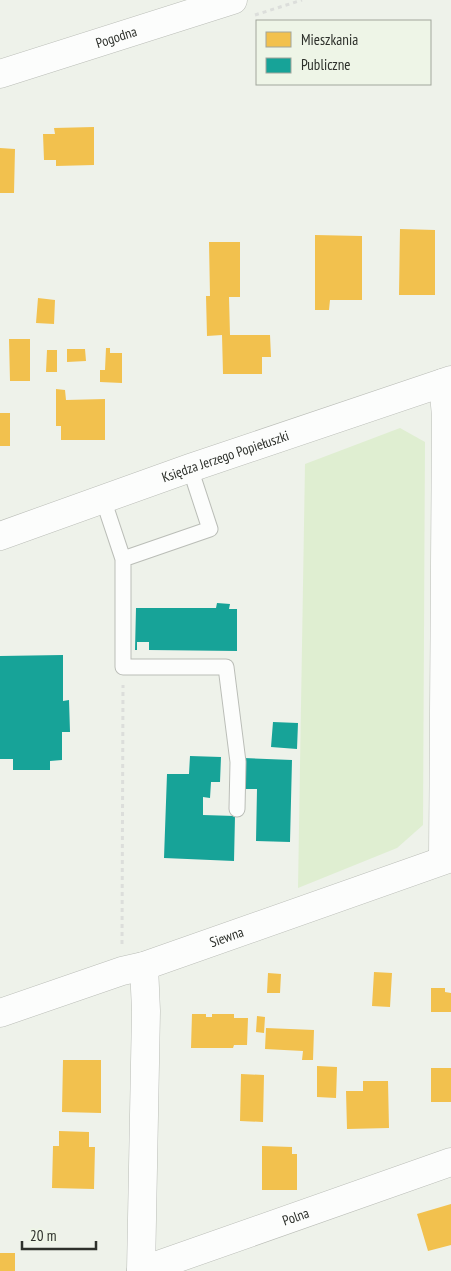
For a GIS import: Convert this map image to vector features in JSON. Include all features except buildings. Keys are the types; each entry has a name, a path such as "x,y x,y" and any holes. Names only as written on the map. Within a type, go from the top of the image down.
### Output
{"street":[{"name":"Pogodna","path":"0,74 233,0"},
{"name":"Księdza Jerzego Popiełuszki","path":"0,536 190,468 447,381"},
{"path":"447,381 447,859"},
{"name":"Siewna","path":"0,1013 447,859"},
{"path":"133,968 146,1011 141,1271"},
{"name":"Polna","path":"141,1271 451,1162"}],"lane":[{"path":"123,559 210,529 190,468"},
{"path":"103,499 123,559 123,667 226,667 238,762 236,810"}],"path":[{"path":"123,667 133,968"}],"green space":[{"path":"400,428 425,442 423,825 397,848 298,888 305,464"}]}
